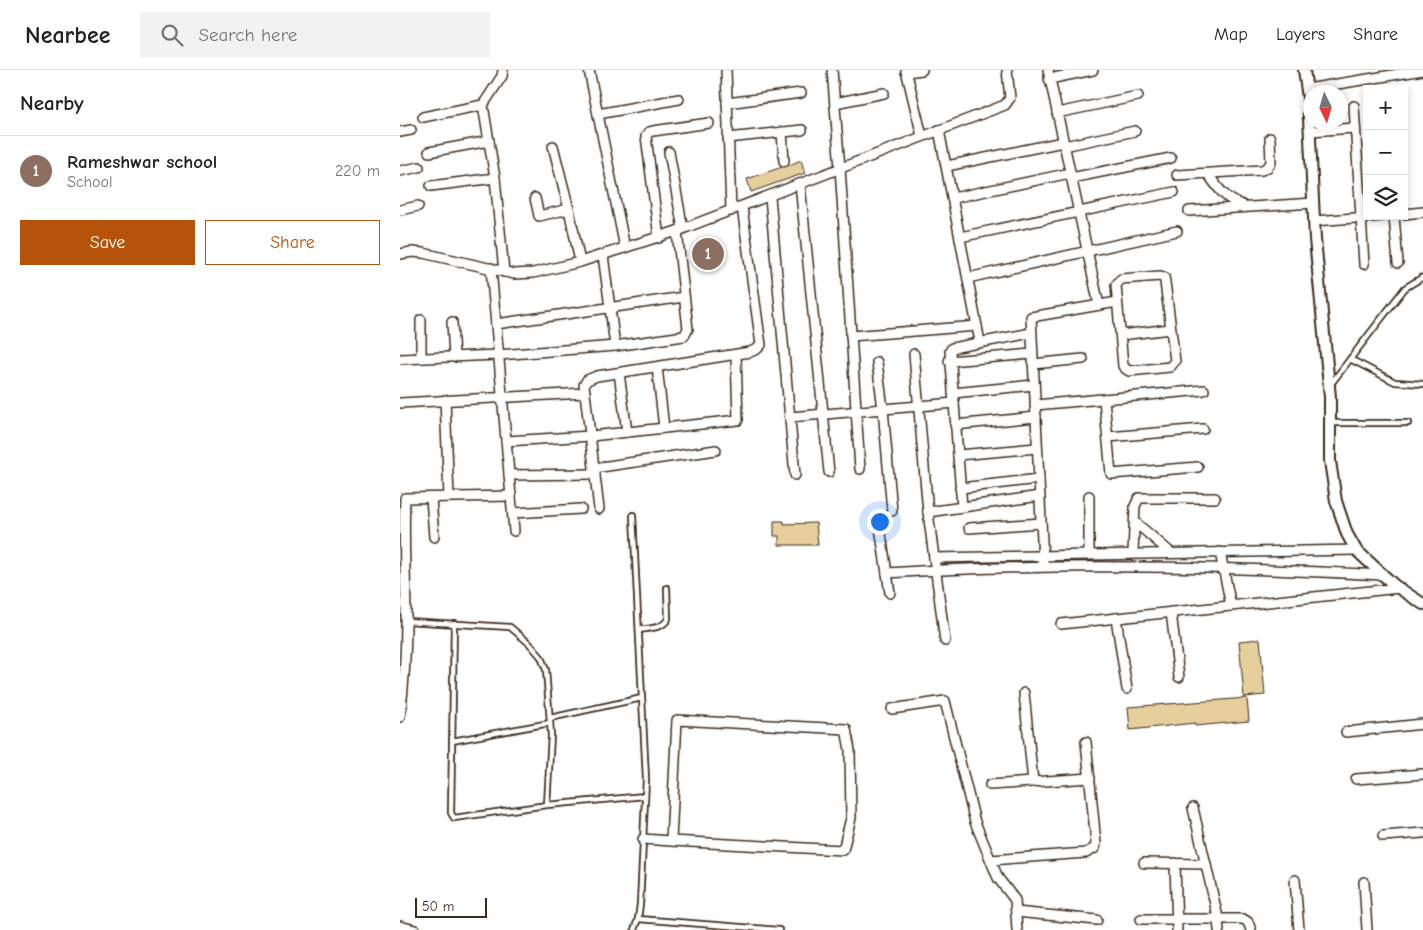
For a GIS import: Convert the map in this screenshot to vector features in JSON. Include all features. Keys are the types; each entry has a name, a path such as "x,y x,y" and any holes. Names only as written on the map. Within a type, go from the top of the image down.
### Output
{"street":[{"path":"503,70 502,76 483,105 495,178 504,272"},
{"path":"600,70 589,71 625,248"},
{"path":"726,70 731,211"},
{"path":"832,70 860,469"},
{"path":"922,70 906,71 922,136"},
{"path":"400,254 423,253 514,274 533,274 580,262 659,238 770,197 1005,105 1010,98 1006,70"},
{"path":"1093,70 1048,75 1099,305"},
{"path":"1304,70 1306,85"},
{"path":"1326,85 1423,70"},
{"path":"727,103 801,93"},
{"path":"835,103 884,93"},
{"path":"1057,113 1138,96"},
{"path":"598,114 679,99"},
{"path":"423,117 483,105"},
{"path":"1354,106 1364,264"},
{"path":"659,238 646,136 649,132 653,131 709,123"},
{"path":"1355,128 1310,132 1314,222 1329,386 1330,461 1336,501 1347,534 1356,550 1399,588 1423,604"},
{"path":"400,132 411,130"},
{"path":"728,138 802,130"},
{"path":"939,130 980,342"},
{"path":"947,166 1135,131"},
{"path":"782,132 784,161"},
{"path":"1177,175 1262,170 1268,168 1270,162 1270,138"},
{"path":"429,152 489,141"},
{"path":"553,146 580,262"},
{"path":"400,358 498,355 615,346 684,336 688,329 680,230 669,152"},
{"path":"953,198 1171,158"},
{"path":"400,171 419,167"},
{"path":"1208,174 1223,194 1234,202 1247,207"},
{"path":"431,186 495,178"},
{"path":"800,184 829,472"},
{"path":"960,237 1174,192"},
{"path":"770,197 795,475"},
{"path":"535,198 539,216 569,209"},
{"path":"1189,210 1313,203"},
{"path":"400,210 418,206"},
{"path":"598,509 584,385 586,380 597,376 757,350 761,345 742,206"},
{"path":"1408,214 1423,212"},
{"path":"1314,222 1362,218"},
{"path":"1394,220 1398,263"},
{"path":"968,278 1177,231"},
{"path":"603,255 615,346"},
{"path":"491,268 514,531"},
{"path":"1164,277 1170,329 1175,362 1170,367 1126,370 1123,366 1116,285 1121,279 1164,277"},
{"path":"496,324 684,297"},
{"path":"1044,568 1031,317 1117,302"},
{"path":"421,320 421,358"},
{"path":"452,322 454,357"},
{"path":"851,336 977,326"},
{"path":"1121,335 1170,329"},
{"path":"962,507 949,361 950,351 952,348 1031,333"},
{"path":"506,441 590,436 738,420 736,354"},
{"path":"914,354 917,406 928,512 945,640"},
{"path":"949,361 1032,354"},
{"path":"1032,364 1083,359"},
{"path":"877,362 892,510"},
{"path":"657,367 664,428"},
{"path":"619,373 627,432"},
{"path":"953,393 1034,385"},
{"path":"1035,405 1204,390"},
{"path":"400,403 585,393"},
{"path":"1104,399 1111,474 1198,467"},
{"path":"445,400 449,497"},
{"path":"790,417 954,403"},
{"path":"955,425 1036,417"},
{"path":"1108,437 1204,429"},
{"path":"958,455 1038,448"},
{"path":"509,476 594,471 716,450"},
{"path":"960,488 1039,479"},
{"path":"400,717 405,677 406,621 403,498 511,496"},
{"path":"928,512 1040,496"},
{"path":"1089,496 1089,556"},
{"path":"431,498 434,538"},
{"path":"1134,554 1136,501 1139,498 1215,498"},
{"path":"513,513 581,509"},
{"path":"879,521 890,593"},
{"path":"1135,522 1171,553"},
{"path":"969,528 1041,523"},
{"path":"934,558 1356,550"},
{"path":"1220,552 1231,606"},
{"path":"887,573 1044,568 1263,568 1383,575"},
{"path":"1061,624 1399,588"},
{"path":"1171,612 1179,677"},
{"path":"1116,618 1127,689"},
{"path":"1024,693 1033,782"},
{"path":"892,709 945,701 975,822 998,878 1015,900 1017,930"},
{"path":"643,839 671,841 843,850 851,818 850,750 846,729 677,720 671,841"},
{"path":"1346,732 1423,724"},
{"path":"991,860 1091,851 1095,848 1086,742"},
{"path":"1356,779 1423,774"},
{"path":"990,785 1090,778"},
{"path":"1193,808 1219,930"},
{"path":"1383,836 1423,833"},
{"path":"1144,863 1206,864"},
{"path":"1175,863 1177,930"},
{"path":"1295,880 1300,930"},
{"path":"1364,882 1367,930"},
{"path":"1016,912 1097,920"},
{"path":"1141,919 1243,919 1248,922 1251,930"},
{"path":"400,926 415,930"}],"lane":[{"path":"1329,386 1405,288 1423,277"},
{"path":"1350,359 1395,382 1423,384"},
{"path":"1330,423 1408,423"},
{"path":"633,515 646,778 638,919 634,930"},
{"path":"639,630 662,626 666,623 668,619 667,588"},
{"path":"406,621 510,627 529,643 544,664 550,721 551,753 547,805"},
{"path":"454,623 451,813 454,818 547,805 645,796"},
{"path":"452,741 550,721 642,698"},
{"path":"638,919 779,930"}],"building":[{"path":"801,160 805,173 751,192 747,179"},
{"path":"774,521 784,521 784,524 816,523 818,545 779,545 779,536 774,536"},
{"path":"1260,639 1265,695 1244,697 1239,641"},
{"path":"1247,698 1249,721 1195,726 1195,723 1130,730 1128,707"}],"place":[{"name":"Rameshwar school","path":"708,254"}]}
